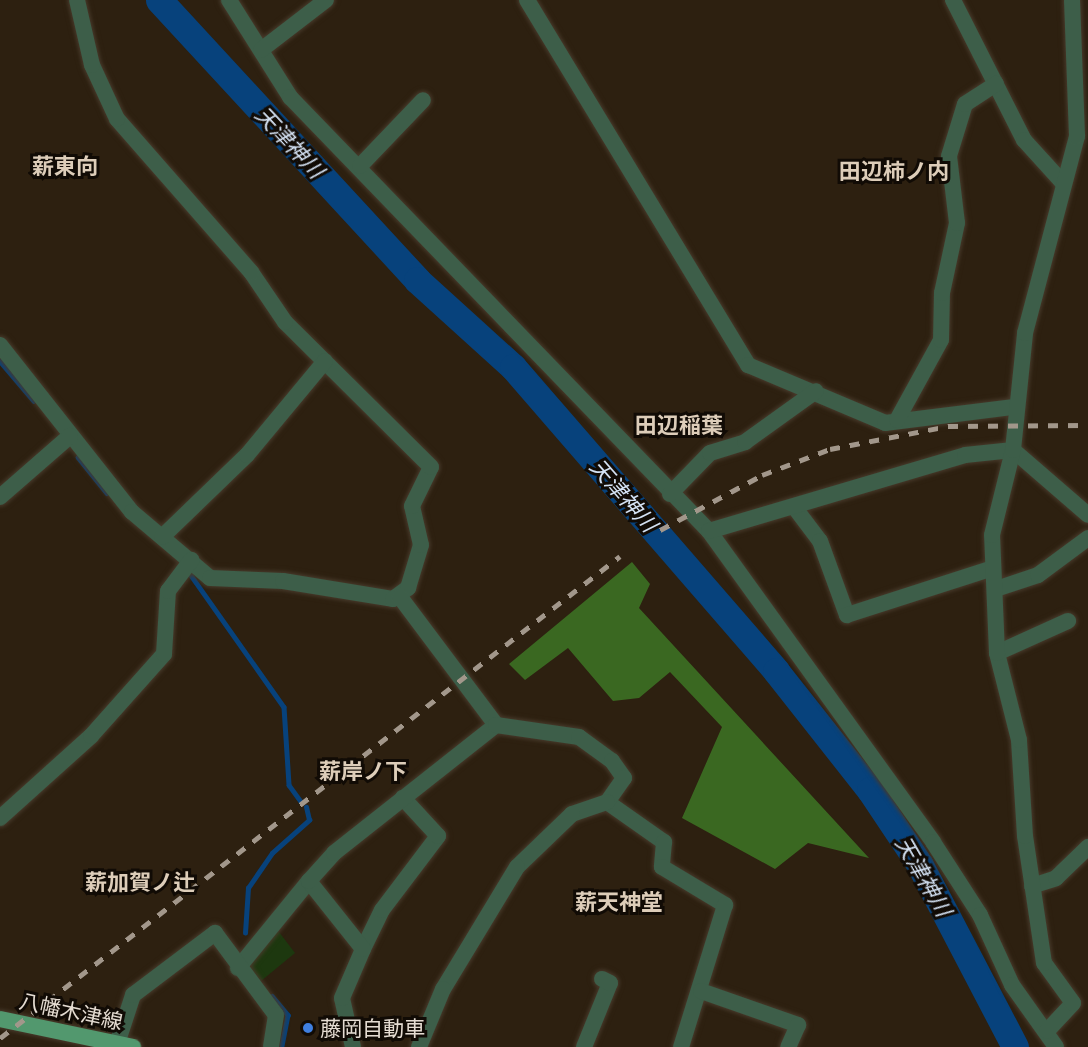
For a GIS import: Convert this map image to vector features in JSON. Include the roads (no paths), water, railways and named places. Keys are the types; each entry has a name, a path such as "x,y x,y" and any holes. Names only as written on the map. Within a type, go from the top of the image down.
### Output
{"main road":[{"name":"八幡木津線","path":"0,1019 122,1046"}],"street":[{"path":"77,0 92,65 117,119 325,361 431,467 412,506 420,554 400,597"},
{"path":"229,0 290,97 360,166 670,494 709,531 933,842 980,915 1012,985 1047,1031 1056,1047"},
{"path":"261,50 326,0"},
{"path":"527,0 742,358 885,423 1014,407"},
{"path":"953,0 1024,140 1063,183"},
{"path":"1047,1031 1073,1003 1044,963 1032,886 1018,740 997,652 992,536 1012,450 1014,407 1025,333 1063,183 1082,139 1072,0"},
{"path":"897,420 941,340 942,293 957,223 948,156 965,104 996,84"},
{"path":"360,166 423,100"},
{"path":"0,345 66,439 132,512 162,537 187,565 210,578 223,581 283,581 400,597 496,725 579,737 624,778 607,802 572,814 517,867 443,989 419,1047"},
{"path":"162,537 247,455 325,361"},
{"path":"670,494 710,453 745,442 816,391"},
{"path":"0,497 66,439"},
{"path":"709,531 795,508 965,455 1012,450 1088,514"},
{"path":"795,508 820,541 847,615 993,568"},
{"path":"996,589 1038,575 1088,538"},
{"path":"0,818 91,736 164,654 168,591 187,565"},
{"path":"997,652 1068,621"},
{"path":"238,968 334,853 496,725"},
{"path":"353,1047 342,998 382,910 438,836 403,798"},
{"path":"607,802 664,842 662,867 725,905 701,991 681,1047"},
{"path":"1032,886 1056,878 1088,847"},
{"path":"309,881 363,949"},
{"path":"122,1046 133,996 215,933 238,968 276,1015 271,1047"},
{"path":"584,1047 610,983 602,979"},
{"path":"701,991 798,1026 788,1047"}],"waterway":[{"name":"天津神川","path":"159,0 417,280 513,367 776,671 870,790 920,865 1015,1047"},
{"path":"0,361 34,401"},
{"path":"78,457 107,493"},
{"path":"188,571 284,707 289,785 302,803"},
{"path":"245,933 248,888 272,853 309,820 306,807"},
{"path":"272,996 288,1015 282,1045"}],"railway":[{"path":"660,530 762,475 830,449 948,426 1088,425"},
{"path":"0,1038 620,556"}],"place":[{"name":"藤岡自動車","path":"308,1028"}],"district":[{"name":"薪東向","path":"65,166"},
{"name":"田辺柿ノ内","path":"894,171"},
{"name":"田辺稲葉","path":"679,425"},
{"name":"薪岸ノ下","path":"363,771"},
{"name":"薪加賀ノ辻","path":"140,882"},
{"name":"薪天神堂","path":"619,902"}]}
